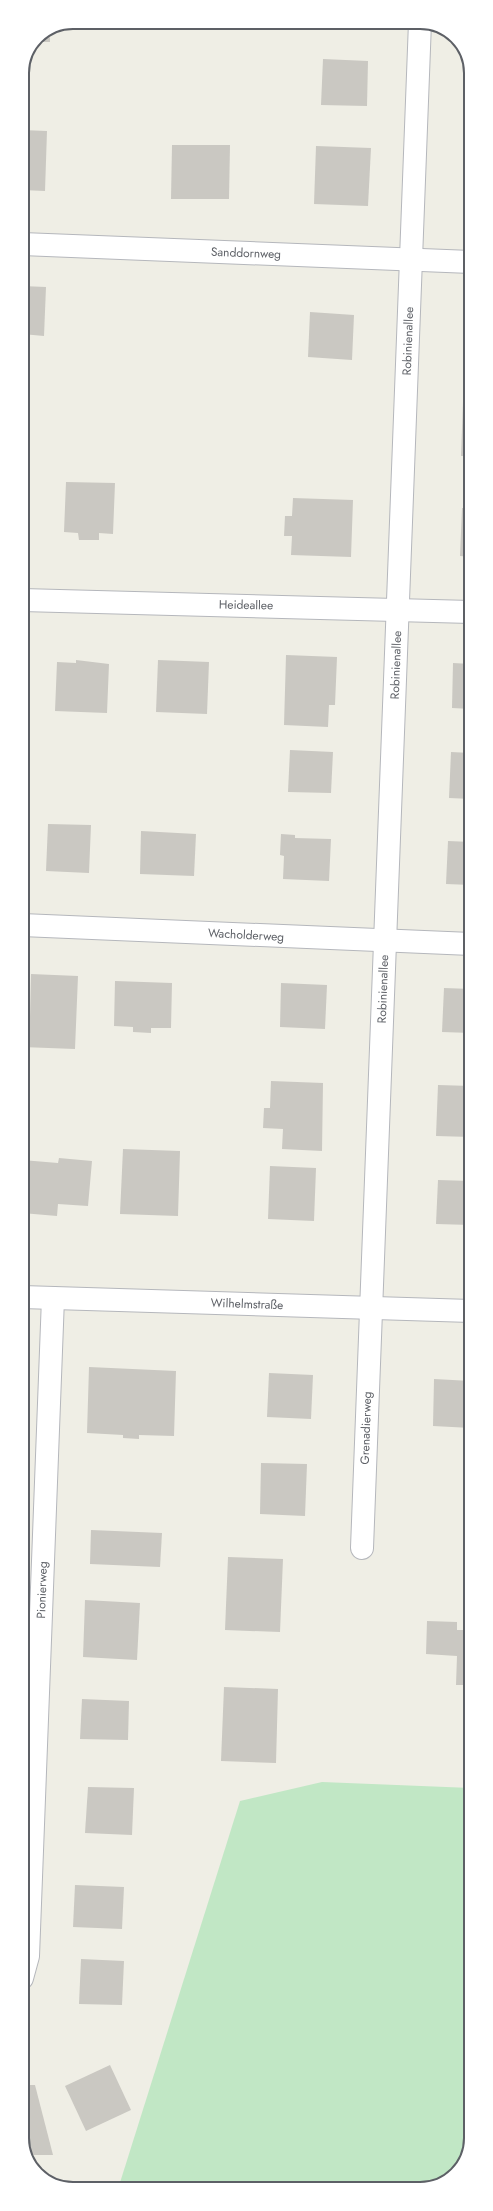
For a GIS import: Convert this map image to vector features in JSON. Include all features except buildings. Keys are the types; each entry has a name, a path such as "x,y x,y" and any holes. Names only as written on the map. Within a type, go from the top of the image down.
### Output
{"street":[{"name":"Robinienallee","path":"371,1308 420,29"},
{"name":"Sanddornweg","path":"29,244 464,262"},
{"name":"Heideallee","path":"29,600 464,612"},
{"name":"Wacholderweg","path":"29,925 385,942 464,944"},
{"name":"Wilhelmstraße","path":"29,1297 464,1311"},
{"name":"Pionierweg","path":"29,1930 53,1298"},
{"name":"Grenadierweg","path":"362,1548 371,1308"}],"green space":[{"path":"322,1782 464,1788 464,2144 458,2160 447,2173 440,2178 426,2182 120,2182 240,1801"}]}
